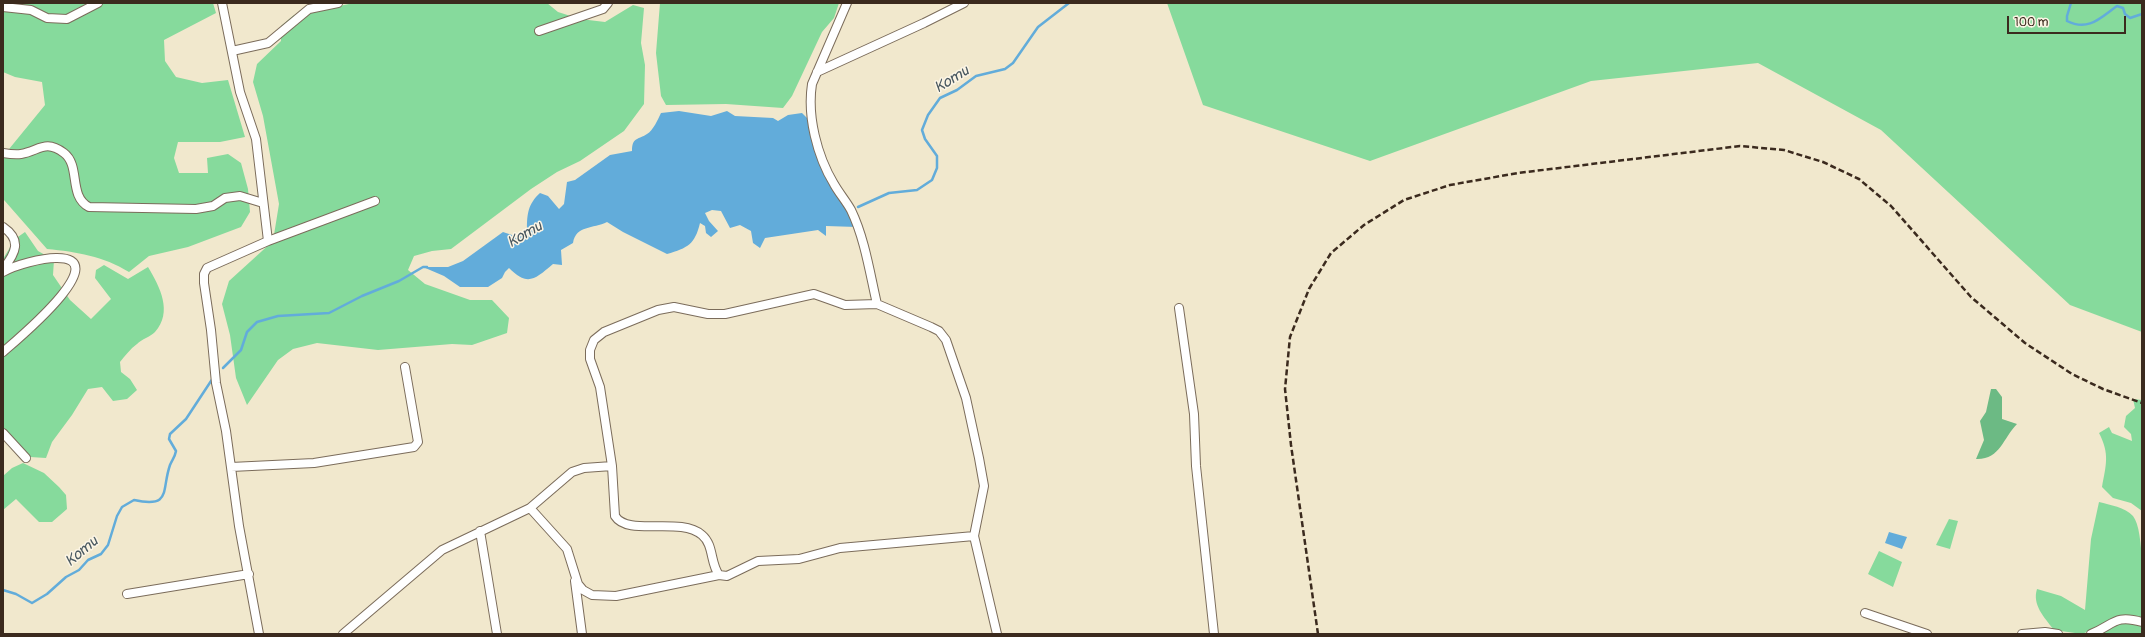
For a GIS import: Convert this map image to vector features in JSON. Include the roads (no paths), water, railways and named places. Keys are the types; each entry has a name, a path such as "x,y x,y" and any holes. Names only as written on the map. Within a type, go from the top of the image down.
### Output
{"street":[{"path":"3,7 31,10 47,18 67,19 98,3"},
{"path":"222,3 240,92 256,139 268,240"},
{"path":"232,51 268,43 308,6 338,3"},
{"path":"539,31 603,9 608,3"},
{"path":"847,3 827,53 817,72 810,96 811,114 821,156 833,183 851,209 860,234 877,304"},
{"path":"817,72 964,3"},
{"path":"3,153 22,154 44,145 66,154 70,162 78,197 82,203 89,207 196,209 213,206 225,198 240,196 263,203"},
{"path":"259,634 249,574 238,526 226,431 216,383 204,274 207,268 268,240 375,201"},
{"path":"3,227 13,233 16,242 10,261 3,271"},
{"path":"3,271 13,266 56,258 69,260 73,264 75,271 73,280 57,302 3,352"},
{"path":"719,575 714,569 708,543 702,535 688,528 666,525 627,525 619,522 615,516 612,466 600,387 590,359 590,350 594,340 604,332 658,310 674,307 708,314 725,314 814,294 845,305 877,304 939,331 946,340 970,412 984,486 974,536 997,634"},
{"path":"1179,308 1194,414 1196,466 1214,634"},
{"path":"230,467 314,463 414,447 418,442 416,423 405,367"},
{"path":"3,433 26,458"},
{"path":"343,634 442,550 530,508 572,472 584,468 612,466"},
{"path":"530,508 567,549 574,567 578,584 583,590 592,595 603,597 616,596 719,575 726,576 758,561 799,559 840,548 974,536"},
{"path":"480,531 497,634"},
{"path":"574,567 582,634"},
{"path":"127,594 249,574"},
{"path":"1865,613 1928,634"},
{"path":"2091,634 2121,619 2128,618 2142,622"},
{"path":"2022,634 2045,632 2058,634"}],"water":[{"path":"679,111 711,116 727,111 735,116 773,118 778,121 788,115 802,113 810,121 816,155 833,191 844,199 857,227 826,226 826,236 818,230 765,238 760,248 753,243 751,231 740,225 730,228 721,211 712,210 705,213 709,221 718,231 711,237 706,233 705,226 700,223 696,236 690,244 680,250 667,254 623,232 607,222 581,230 575,237 573,243 561,250 562,265 553,264 541,274 531,279 521,278 509,268 502,278 488,287 460,287 444,276 423,267 448,267 463,261 503,232 518,237 527,229 529,210 533,201 540,193 548,196 559,209 564,204 567,182 575,180 610,155 632,151 634,141 651,130 661,113"},
{"path":"1889,532 1907,537 1902,549 1885,543"}],"waterway":[{"name":"Komu","path":"858,207 889,193 917,190 932,180 937,168 937,156 925,139 922,130 928,115 940,98 957,90 976,76 1005,69 1013,63 1038,27 1069,3"},
{"name":"Komu","path":"2071,3 2067,21 2075,24 2082,25 2094,22 2117,6 2123,8 2125,14 2130,18 2142,14"},
{"name":"Komu","path":"223,368 241,350 247,332 257,322 278,316 329,313 362,296 399,281 423,267 427,267"},
{"name":"Komu","path":"3,590 16,594 32,603 47,594 66,577 79,570 88,560 101,554 108,545 117,516 122,507 134,500 154,502 160,499 165,490 167,474 176,451 169,439 170,434 186,419 213,378"}],"railway":[{"path":"1318,634 1291,445 1285,389 1290,337 1309,289 1331,253 1364,225 1404,200 1450,185 1518,173 1740,146 1784,150 1823,162 1859,179 1891,206 1971,297 2025,343 2072,374 2103,389 2142,403"}]}
